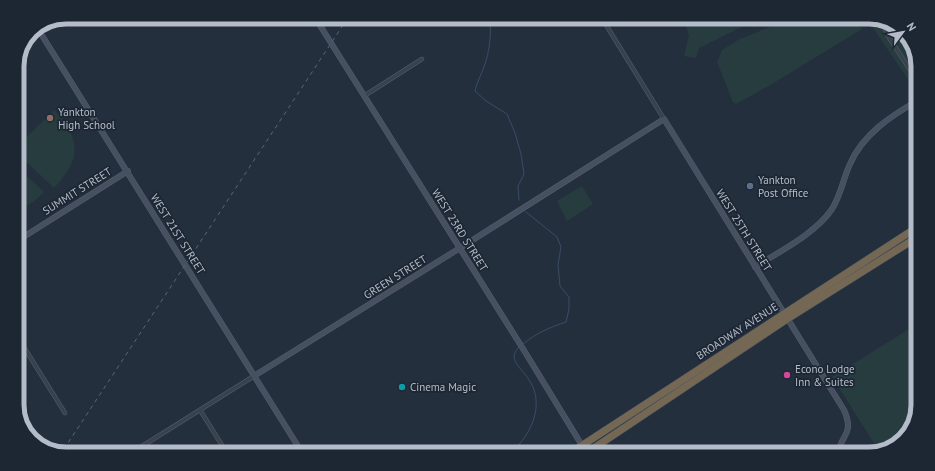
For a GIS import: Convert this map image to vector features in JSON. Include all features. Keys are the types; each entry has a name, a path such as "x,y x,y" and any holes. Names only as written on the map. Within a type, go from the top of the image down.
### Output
{"highway":[{"name":"BROADWAY AVENUE","path":"594,447 911,231"},
{"name":"BROADWAY AVENUE","path":"579,447 786,316 911,241"}],"street":[{"name":"WEST 23RD STREET","path":"320,24 582,445"},
{"name":"WEST 25TH STREET","path":"605,24 846,415 848,429 840,447"},
{"path":"884,27 888,36 911,71"},
{"name":"WEST 21ST STREET","path":"41,32 298,447"},
{"path":"364,96 422,59"},
{"path":"755,267 800,238 823,219 836,201 850,162 859,148 883,123 911,104"},
{"name":"GREEN STREET","path":"141,447 664,119"},
{"name":"SUMMIT STREET","path":"24,237 128,171"},
{"path":"24,347 65,413"},
{"path":"200,410 223,447"}],"green space":[{"path":"685,24 748,24 699,48 696,58 684,56 689,35"},
{"path":"777,24 858,24 862,29 772,84 736,104 733,102 717,62 722,50 738,40"},
{"path":"870,24 883,26 883,43"},
{"path":"889,52 909,52 911,64 911,84"},
{"path":"54,110 63,121 73,140 75,149 70,167 54,188 24,160 24,140"},
{"path":"24,173 44,192 33,202 24,206"},
{"path":"582,186 593,204 567,221 557,201"},
{"path":"911,328 910,416 901,433 890,441 876,447 832,377"}],"waterway":[{"path":"490,24 490,35 485,65 475,91 486,101 507,114 515,133 521,154 524,174 518,186 519,200"},
{"path":"523,344 544,331 566,322 569,309 569,297 560,286 558,265 561,247 557,237 526,212"},
{"path":"516,447 530,429 536,411 535,392 531,383 514,359 516,350 519,347"}],"railway":[{"path":"65,447 344,24"}],"place":[{"name":"Yankton High School","path":"50,118"},
{"name":"Yankton Post Office","path":"750,186"},
{"name":"Econo Lodge Inn & Suites","path":"787,375"},
{"name":"Cinema Magic","path":"402,387"}]}
